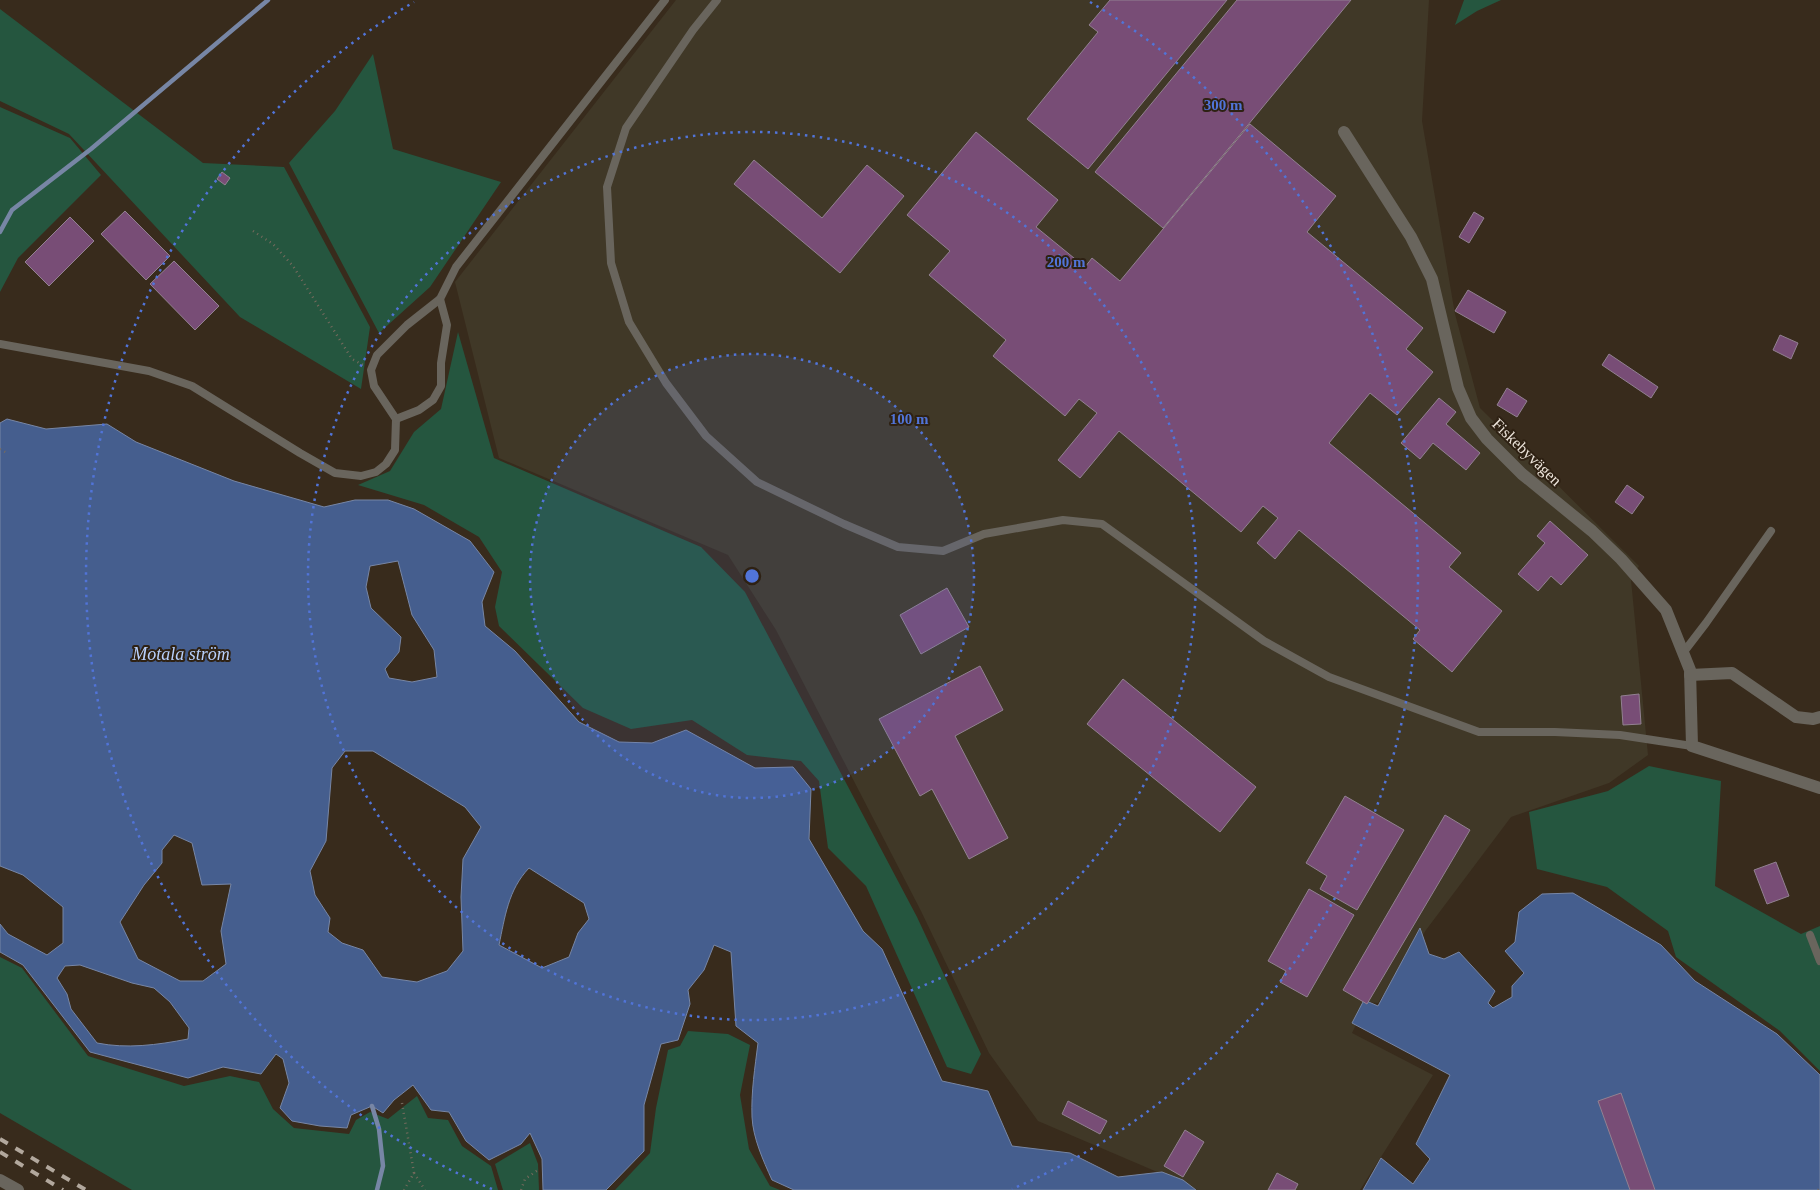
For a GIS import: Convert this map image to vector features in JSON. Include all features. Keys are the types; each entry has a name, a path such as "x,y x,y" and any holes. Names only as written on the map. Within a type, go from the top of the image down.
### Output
{"street":[{"name":"Fiskebyvägen","path":"1344,132 1411,237 1432,279 1458,388 1471,418 1487,439 1522,474 1592,531 1666,610 1690,675 1692,746"},
{"path":"1690,675 1732,673 1796,717 1813,719 1820,717"},
{"path":"1692,746 1820,788"},
{"path":"0,1180 18,1190"}],"lane":[{"path":"0,344 150,371 192,386 335,473 361,476 376,472 386,464 395,450 396,420 374,386 371,370 377,355 407,325 440,299 456,267 665,0"},
{"path":"717,0 693,30 626,128 607,187 611,263 629,322 666,383 706,436 757,482 844,524 898,547 943,551 984,534 1063,520 1102,524 1264,641 1329,677 1478,732 1555,732 1620,735 1692,746"},
{"path":"396,420 419,410 433,400 442,386 441,363 447,325 440,299"},
{"path":"1683,653 1771,531"},
{"path":"1810,936 1820,961"}],"path":[{"path":"253,231 273,244 293,266 352,359 371,370"},
{"path":"0,448 7,453"},
{"path":"402,1103 414,1173 425,1190"},
{"path":"521,1190 525,1179 538,1170"},
{"path":"404,1190 414,1173"}],"shaded area":[{"path":"676,0 1429,0 1422,121 1455,314 1480,408 1639,566 1631,580 1648,755 1609,783 1511,817 1426,930 1378,1003 1367,1002 1352,1033 1433,1075 1360,1190 1191,1190 1183,1183 1038,1121 989,1053 921,911 776,630 728,555 499,458 455,282"}],"green space":[{"path":"1464,0 1501,0 1477,11 1455,25"},
{"path":"0,9 203,163 284,167 370,327 361,389 240,317 69,134 0,101"},
{"path":"373,54 393,149 501,182 430,287 379,333 289,163 335,111"},
{"path":"0,107 70,138 101,175 18,258 0,292"},
{"path":"458,332 494,458 701,547 745,592 917,917 981,1054 971,1074 947,1067 866,886 828,848 819,781 801,761 747,755 692,720 631,729 583,708 499,626 495,607 502,572 479,537 424,505 358,485 390,471 414,432 441,409"},
{"path":"1649,766 1721,781 1715,886 1801,934 1820,926 1820,1071 1780,1031 1676,957 1668,931 1607,887 1537,869 1529,812 1608,791"},
{"path":"0,957 22,968 88,1056 184,1086 230,1076 259,1082 273,1109 294,1128 349,1134 356,1120 370,1112 388,1119 417,1096 428,1118 448,1120 462,1146 491,1166 498,1190 132,1190 0,1113"},
{"path":"688,1031 728,1034 750,1045 740,1095 749,1149 770,1186 780,1190 615,1190 650,1153 656,1108 668,1050 680,1046"},
{"path":"530,1143 538,1164 539,1190 503,1190 495,1164"}],"water":[{"name":"Motala ström","path":"7,419 46,429 107,424 136,442 234,481 324,507 355,500 388,500 414,509 470,541 494,572 482,602 485,626 515,651 579,722 619,742 652,743 686,730 755,768 793,767 811,789 809,839 863,931 882,949 942,1081 988,1091 1012,1146 1070,1153 1118,1177 1162,1172 1183,1180 1196,1190 794,1190 772,1180 759,1149 753,1125 753,1089 758,1043 736,1026 731,952 714,945 704,970 688,990 690,1004 678,1040 661,1044 644,1105 644,1151 606,1190 543,1190 542,1159 530,1133 521,1144 489,1160 466,1141 449,1112 431,1110 413,1085 394,1100 383,1113 372,1106 351,1115 347,1128 320,1126 292,1121 280,1108 289,1083 283,1059 276,1054 261,1074 223,1067 188,1078 90,1052 23,965 0,952 0,924 8,934 47,955 63,943 63,907 23,875 0,866 0,423","holes":["398,561 412,615 434,650 437,677 412,682 389,678 385,669 399,652 401,637 371,608 366,587 370,566","345,751 373,751 465,807 481,827 463,859 461,897 463,951 447,971 417,982 382,977 363,950 342,943 328,932 330,918 315,895 310,871 326,841 332,768","174,835 192,843 202,885 231,884 221,931 226,964 203,981 180,981 138,959 120,922 144,885 162,863 162,850","529,868 584,903 589,919 578,933 569,957 542,968 499,945 508,904 516,885","80,965 132,983 154,988 170,1002 189,1028 188,1039 142,1046 97,1043 71,1009 67,994 57,978 65,966"]},
{"path":"1573,893 1661,945 1695,981 1777,1034 1820,1075 1820,1190 1363,1190 1381,1158 1413,1184 1430,1159 1416,1144 1450,1075 1352,1023 1364,1000 1378,1006 1420,928 1429,954 1444,959 1459,952 1495,991 1488,1003 1493,1008 1512,997 1512,986 1524,973 1505,951 1515,942 1519,912 1542,894"}],"building":[{"path":"1110,0 1227,0 1088,169 1027,119 1098,32 1089,25"},
{"path":"1237,0 1351,0 1163,228 1095,172"},
{"path":"1250,124 1336,196 1307,232 1423,328 1406,349 1433,372 1397,415 1370,393 1329,443 1461,553 1449,567 1502,611 1452,672 1413,639 1420,630 1299,530 1275,559 1257,543 1278,518 1263,506 1241,532 1119,431 1080,478 1058,460 1097,413 1079,399 1065,416 993,356 1006,340 929,275 950,251 907,215 976,132 1058,200 1036,227 1085,267 1092,258 1120,281"},
{"path":"754,160 822,218 867,165 904,196 840,273 734,184"},
{"path":"222,172 230,178 225,185 217,179"},
{"path":"125,211 170,256 146,280 101,234"},
{"path":"1474,212 1484,218 1469,243 1459,237"},
{"path":"70,217 94,241 49,286 25,262"},
{"path":"174,261 219,306 195,330 150,284"},
{"path":"1468,290 1506,312 1494,333 1455,311"},
{"path":"1780,335 1798,343 1791,359 1773,350"},
{"path":"1609,354 1658,387 1651,398 1602,365"},
{"path":"1507,388 1527,401 1517,417 1497,405"},
{"path":"1439,398 1456,412 1446,424 1480,453 1466,470 1433,443 1420,459 1401,443"},
{"path":"1627,485 1644,497 1632,514 1615,502"},
{"path":"1550,521 1588,555 1561,585 1551,576 1538,591 1518,574 1545,543 1537,536"},
{"path":"947,588 969,627 921,654 900,615"},
{"path":"980,666 1003,710 955,736 1008,838 969,859 932,789 920,796 879,719"},
{"path":"1123,679 1256,787 1220,832 1087,724"},
{"path":"1639,694 1641,724 1623,725 1621,696"},
{"path":"1345,796 1404,830 1357,910 1320,889 1327,876 1306,863"},
{"path":"1445,815 1470,830 1367,1004 1343,990"},
{"path":"1776,862 1789,896 1767,904 1754,870"},
{"path":"1309,889 1354,915 1307,997 1280,982 1286,971 1268,961"},
{"path":"1621,1093 1655,1190 1630,1190 1598,1101"},
{"path":"1068,1101 1107,1121 1100,1134 1062,1114"},
{"path":"1185,1130 1204,1142 1183,1177 1164,1166"},
{"path":"1277,1173 1298,1184 1295,1190 1268,1190"}],"waterway":[{"path":"0,232 12,210 91,149 268,0"},
{"path":"372,1106 379,1129 383,1166 377,1190"}],"railway":[{"path":"0,1139 86,1190"},
{"path":"0,1152 63,1190"}]}
